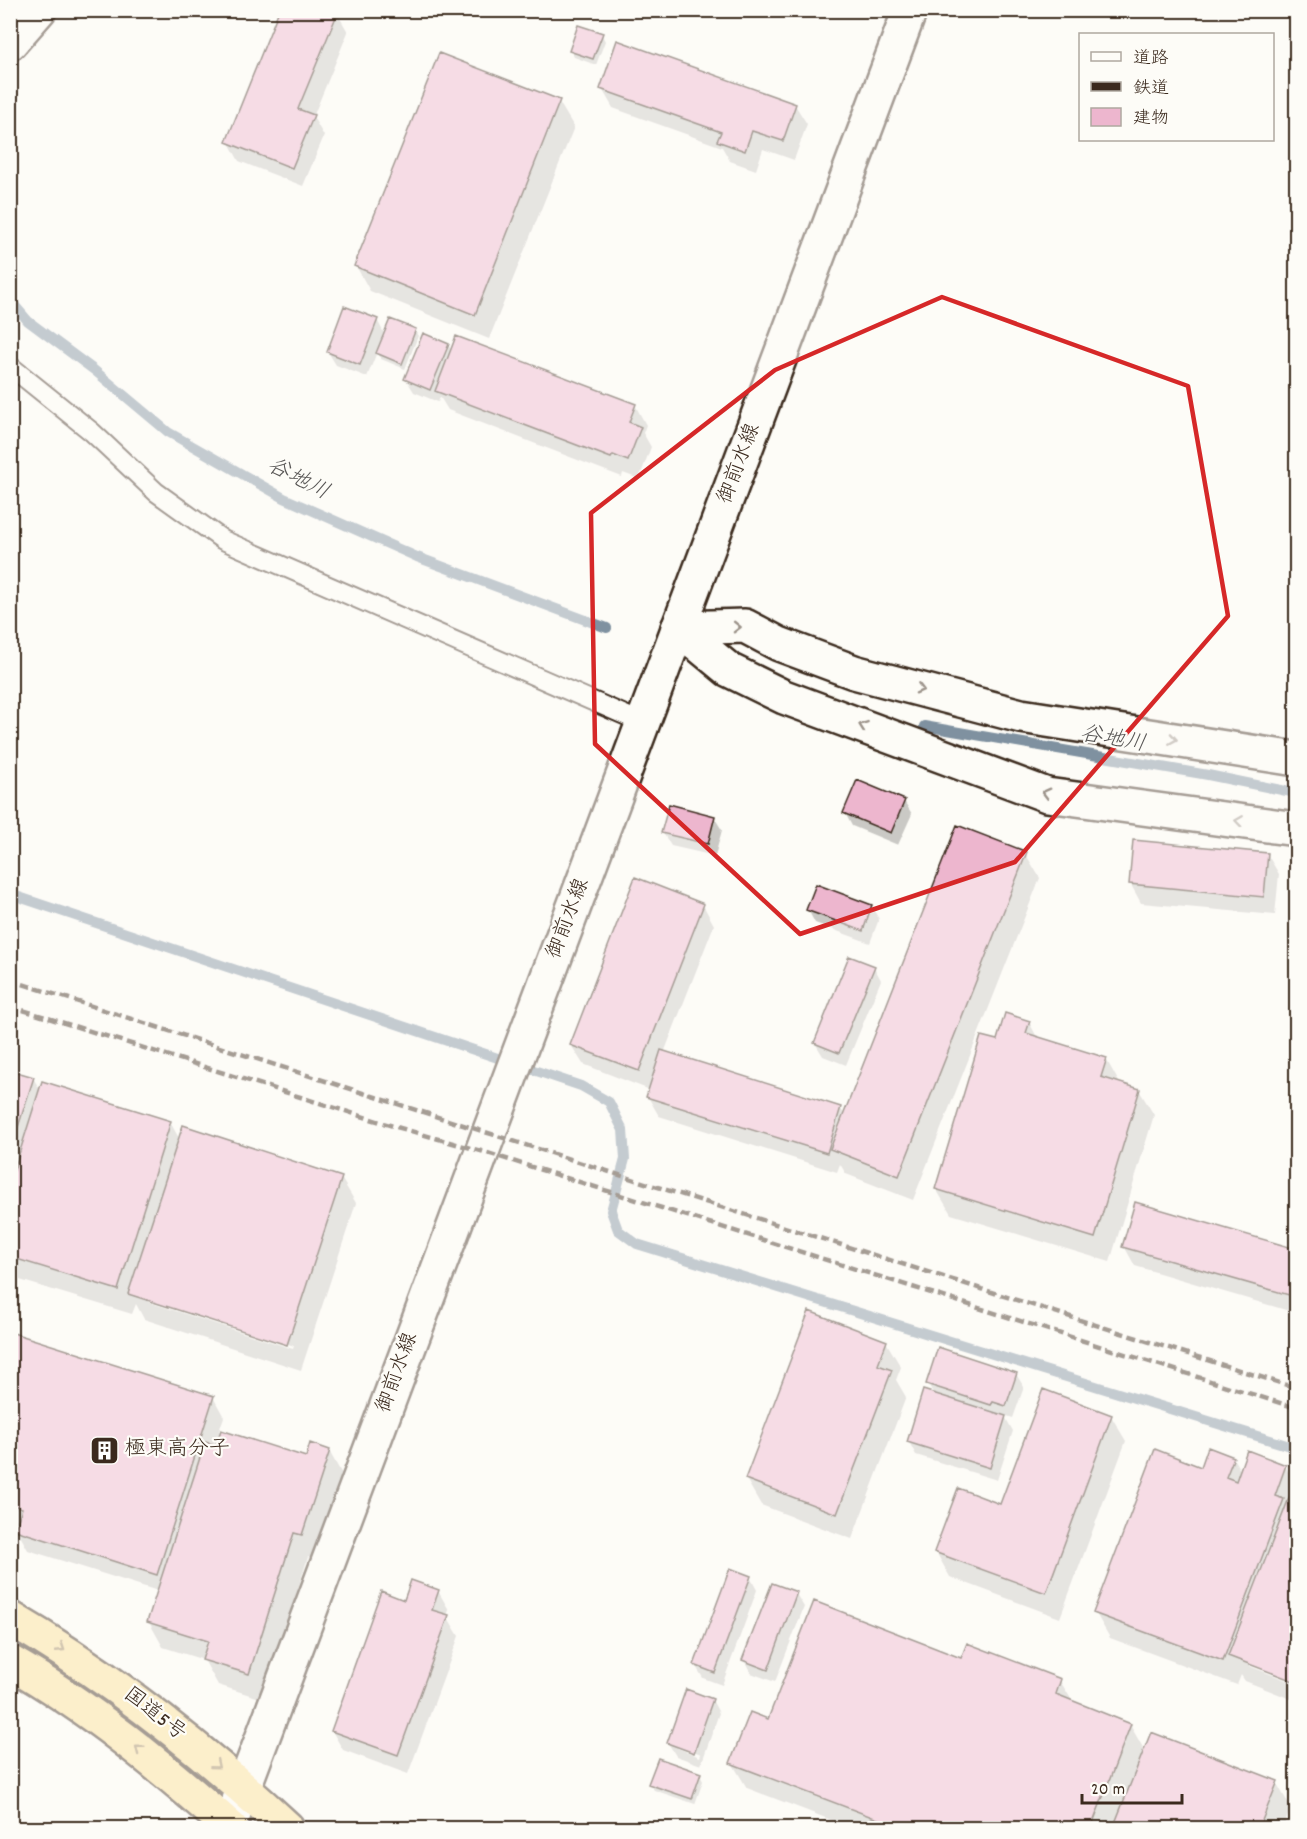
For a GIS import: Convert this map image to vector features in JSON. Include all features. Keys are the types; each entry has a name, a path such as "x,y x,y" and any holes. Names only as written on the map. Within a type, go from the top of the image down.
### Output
{"highway":[{"name":"国道5号","path":"10,1618 53,1642 164,1721 286,1828"},
{"name":"国道5号","path":"10,1662 61,1692 118,1734 230,1828"}],"street":[{"path":"10,43 39,10"},
{"name":"御前水線","path":"230,1828 910,10"},
{"path":"678,628 746,626 779,644 854,672 1021,716 1296,759"},
{"path":"678,628 729,670 784,697 1047,795 1296,829"}],"lane":[{"path":"10,366 92,432 156,492 223,540 643,723"}],"highlighted area":[{"path":"942,297 1188,386 1228,616 1015,862 800,934 595,744 591,513 775,370"}],"building":[{"path":"279,10 338,12 298,109 314,115 292,168 226,142"},
{"path":"578,25 603,33 593,59 569,51"},
{"path":"617,40 796,104 783,141 752,131 745,151 717,141 721,132 600,89"},
{"path":"439,53 560,100 475,315 354,266"},
{"path":"344,306 378,319 360,365 327,352"},
{"path":"390,319 416,329 402,364 376,353"},
{"path":"423,333 449,344 430,390 404,379"},
{"path":"456,336 636,404 629,422 641,427 628,461 613,455 611,458 435,391"},
{"path":"857,780 905,800 891,833 843,813"},
{"path":"669,804 715,816 708,844 661,833"},
{"path":"957,825 1027,852 899,1176 830,1149"},
{"path":"1133,840 1268,853 1264,897 1129,884"},
{"path":"635,877 704,904 639,1071 570,1045"},
{"path":"816,884 872,905 863,931 806,910"},
{"path":"849,956 875,966 839,1053 814,1043"},
{"path":"1005,1013 1030,1021 1026,1033 1107,1058 1101,1077 1140,1089 1095,1238 935,1189 981,1036 997,1040"},
{"path":"661,1050 841,1107 827,1153 646,1097"},
{"path":"10,1070 34,1077 10,1152"},
{"path":"42,1081 171,1121 118,1290 10,1257 10,1183"},
{"path":"183,1125 342,1177 287,1345 128,1294"},
{"path":"1135,1202 1296,1249 1296,1297 1122,1247"},
{"path":"809,1311 887,1341 878,1365 892,1370 837,1514 745,1479"},
{"name":"極東高分子","path":"10,1332 214,1396 157,1575 15,1530 22,1508 10,1504"},
{"path":"938,1347 1017,1373 1006,1406 993,1402 991,1405 926,1384"},
{"path":"1043,1389 1112,1415 1046,1593 934,1552 958,1488 1000,1504"},
{"path":"923,1390 1006,1416 990,1468 907,1442"},
{"path":"221,1430 306,1457 310,1443 330,1450 302,1535 294,1533 249,1674 202,1660 208,1641 147,1622 205,1442 216,1445"},
{"path":"1208,1447 1234,1457 1226,1477 1236,1481 1247,1450 1286,1465 1275,1496 1284,1499 1223,1661 1093,1613 1155,1449 1201,1467"},
{"path":"1296,1480 1296,1682 1228,1656"},
{"path":"730,1568 751,1576 715,1673 694,1665"},
{"path":"411,1580 439,1590 432,1610 449,1615 398,1755 331,1731 381,1591 404,1600"},
{"path":"772,1583 797,1592 768,1670 742,1660"},
{"path":"814,1601 961,1658 967,1643 1061,1679 1056,1694 1131,1724 1091,1828 901,1828 730,1763 750,1712 768,1719"},
{"path":"686,1689 713,1699 694,1753 667,1743"},
{"path":"1151,1732 1278,1781 1259,1828 1113,1828"},
{"path":"658,1758 701,1773 692,1799 648,1784"}],"waterway":[{"name":"谷地川","path":"10,300 28,321 94,370 168,432 284,498 417,557 607,628"},
{"name":"谷地川","path":"924,726 1208,775 1296,793"},
{"path":"10,894 581,1086 609,1102 623,1130 625,1159 611,1211 618,1230 637,1244 1296,1448"}],"railway":[{"path":"10,980 1296,1388"},
{"path":"10,1006 393,1126 481,1151 1296,1408"}],"place":[{"name":"極東高分子","path":"104,1450"}]}
